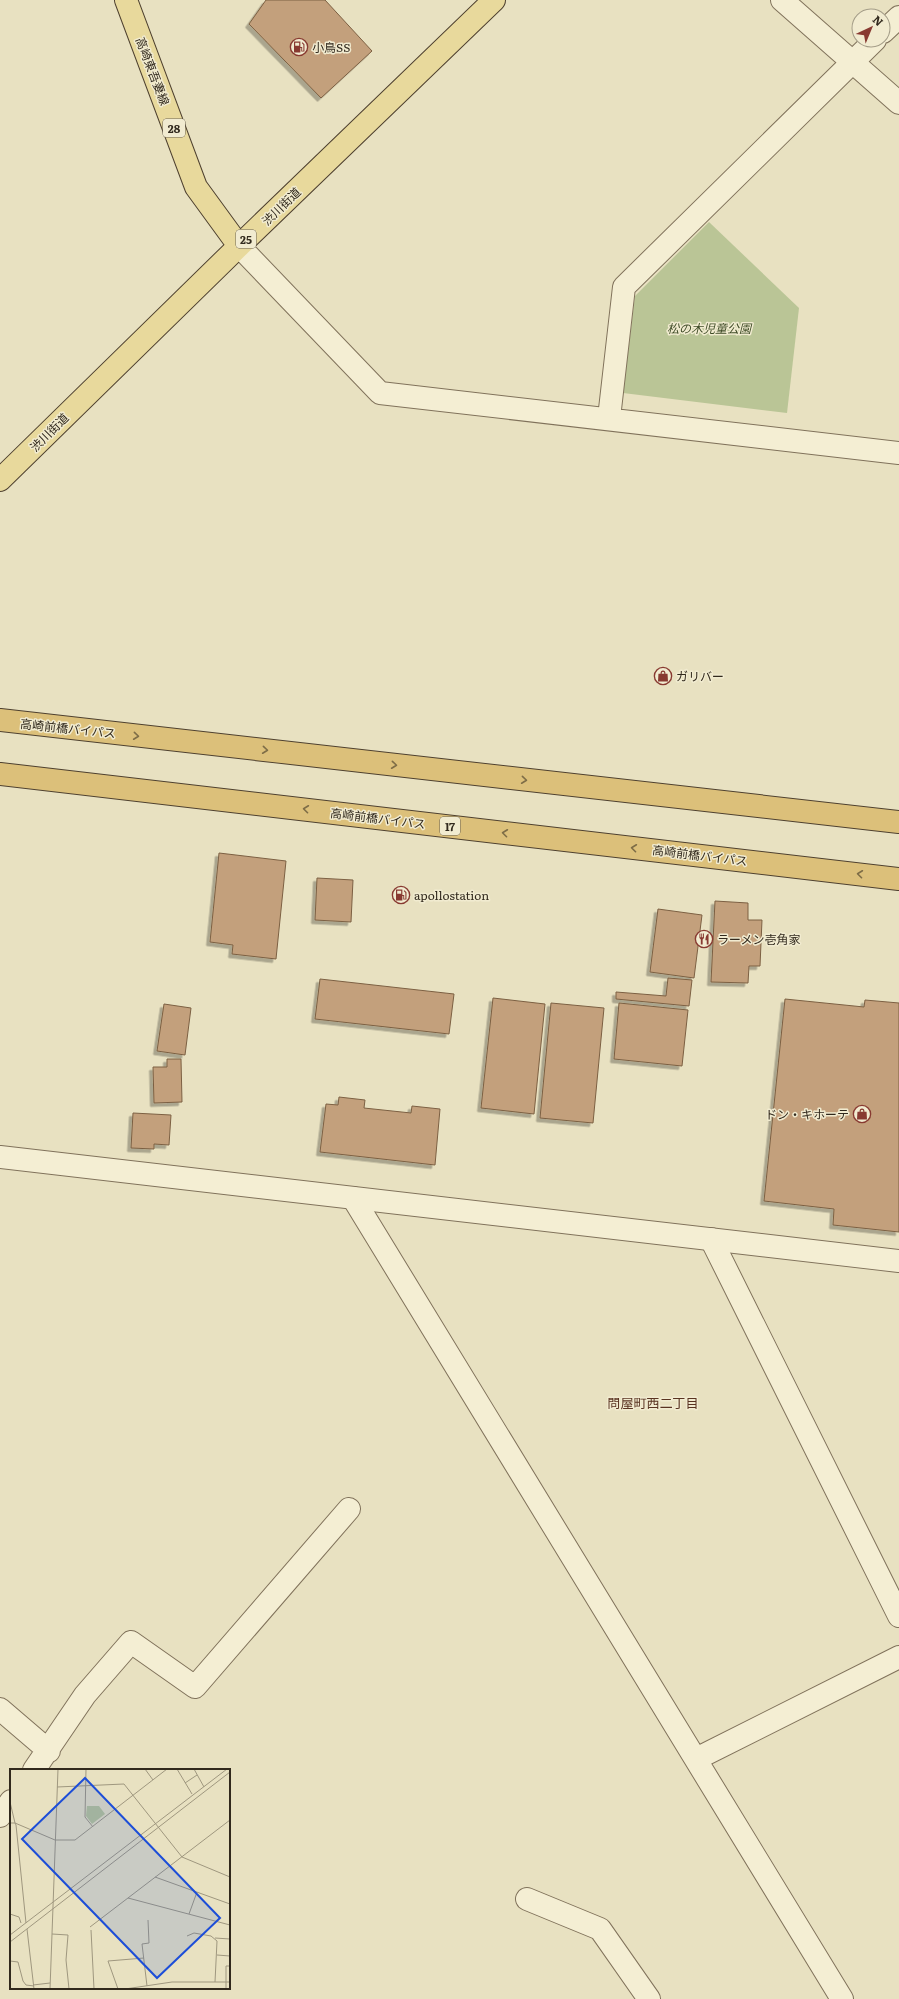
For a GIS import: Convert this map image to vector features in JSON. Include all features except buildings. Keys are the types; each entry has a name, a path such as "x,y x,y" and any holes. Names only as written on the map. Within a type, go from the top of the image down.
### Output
{"highway":[{"name":"高崎前橋バイパス","path":"0,720 899,822"},
{"name":"高崎前橋バイパス","path":"0,774 899,878"}],"main road":[{"name":"高崎東吾妻線","path":"126,0 196,187 239,246"},
{"name":"渋川街道","path":"0,480 239,246 494,0"}],"street":[{"path":"782,0 899,103"},
{"path":"891,24 899,17"},
{"path":"609,418 624,287 866,48"},
{"path":"239,246 380,393 609,418 899,453"},
{"path":"0,1157 899,1261"},
{"path":"353,1198 842,1999"},
{"path":"711,1239 899,1616"},
{"path":"35,1769 49,1751 85,1695 130,1642 195,1686 349,1509"},
{"path":"696,1759 899,1657"},
{"path":"0,1709 49,1751"},
{"path":"0,1816 10,1802"},
{"path":"527,1899 600,1929 649,1999"}],"green space":[{"name":"松の木児童公園","path":"709,222 799,308 787,413 623,393 635,296"}],"place":[{"name":"小鳥SS","path":"299,47"},
{"name":"ガリバー","path":"663,676"},
{"name":"apollostation","path":"401,895"},
{"name":"ラーメン壱角家","path":"704,939"},
{"name":"ドン・キホーテ","path":"862,1114"}],"district":[{"name":"問屋町西二丁目","path":"653,1402"}]}
